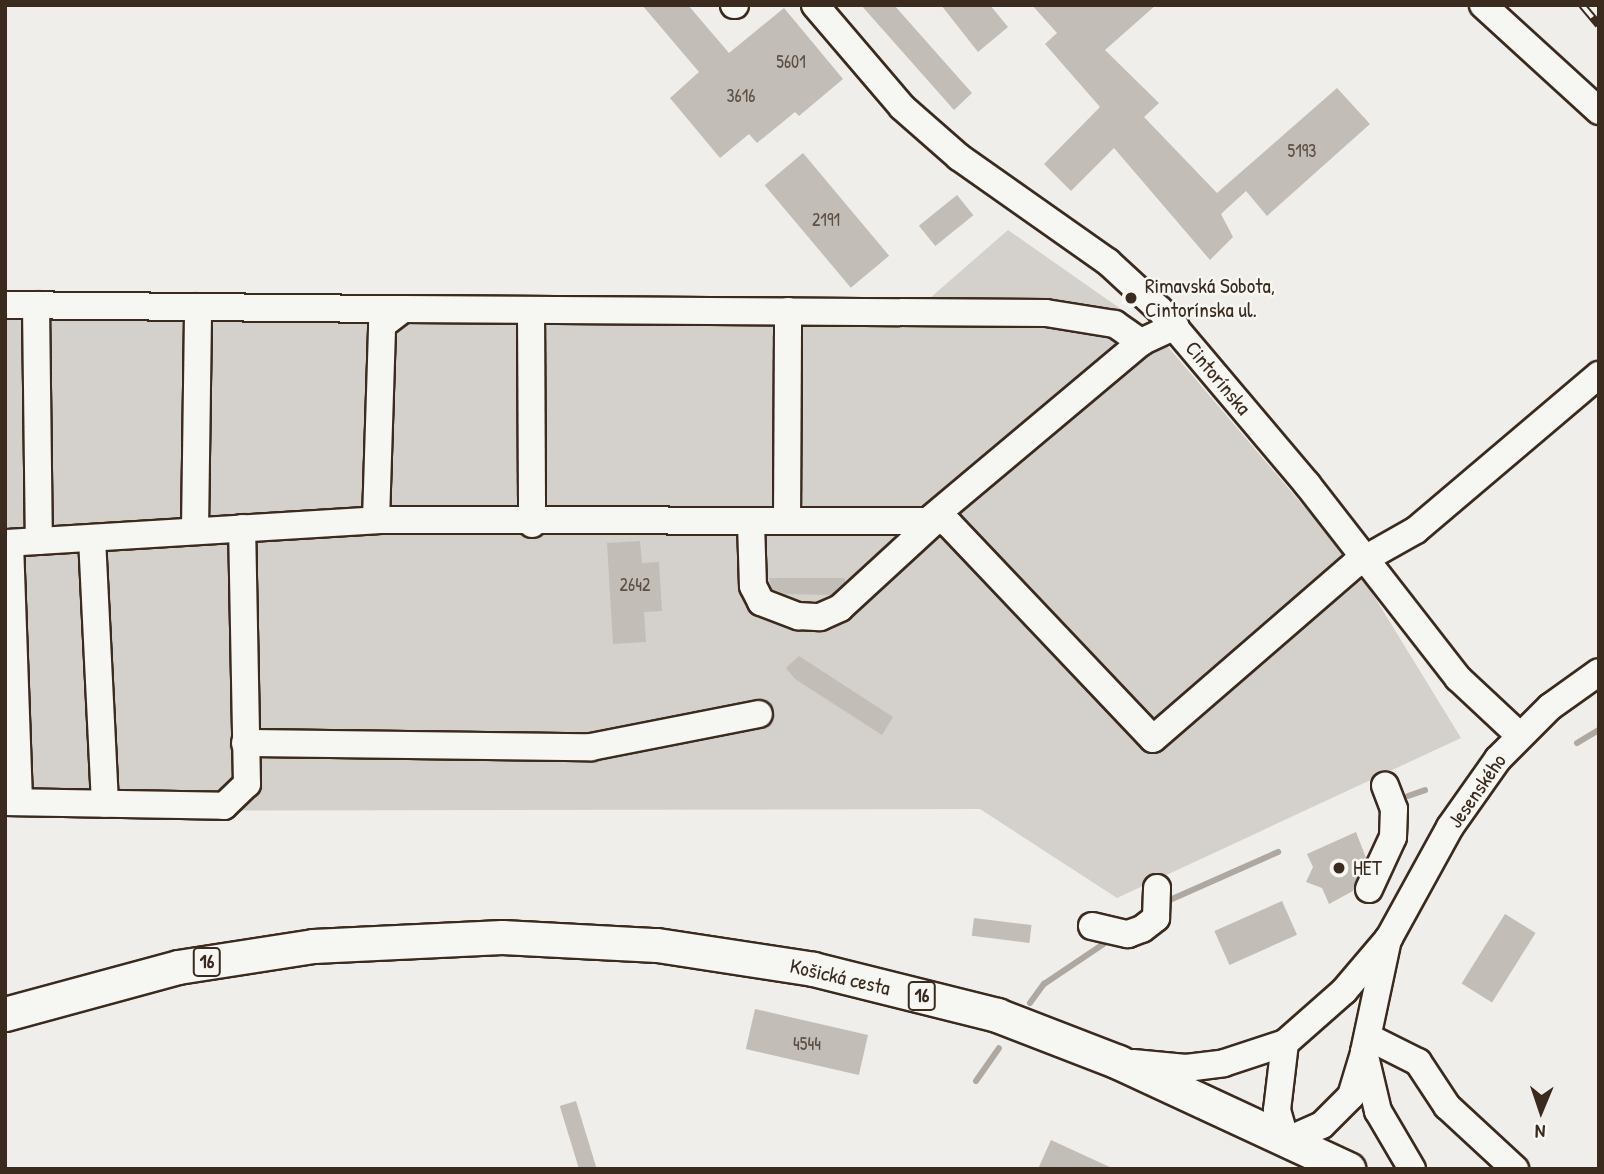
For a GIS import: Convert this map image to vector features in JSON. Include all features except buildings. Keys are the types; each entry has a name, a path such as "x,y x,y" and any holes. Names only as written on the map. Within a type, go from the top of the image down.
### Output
{"main road":[{"name":"Košická cesta","path":"5,1014 178,967 383,941 596,939 742,957 997,1015 1118,1062 1348,1169"}],"street":[{"name":"Cintorínska","path":"815,5 909,113 960,158 1108,262 1175,326 1458,678 1519,735"},
{"path":"1483,5 1599,111"},
{"path":"5,305 1046,313 1115,324 1141,342"},
{"path":"36,305 38,541"},
{"path":"195,530 198,307"},
{"path":"376,520 382,325 403,309"},
{"path":"531,310 532,524"},
{"path":"787,521 788,312"},
{"path":"751,523 754,586 761,602 798,616 820,617 840,608 938,518 1141,342 1175,326"},
{"path":"242,527 247,784 224,806 12,802 8,543 242,527 376,520 532,524 751,523 938,518 1153,739 1365,559 1416,530 1599,375"},
{"path":"92,537 105,804"},
{"name":"Jesenského","path":"1388,938 1450,827 1519,735 1599,672"},
{"path":"245,743 591,747 759,715"},
{"path":"1368,889 1393,837 1394,809 1385,786"},
{"path":"1092,926 1128,934 1142,929 1156,919 1157,888"},
{"path":"1118,1062 1186,1068 1285,1043 1344,991 1388,938"},
{"path":"1285,1043 1277,1110 1286,1141 1322,1125 1351,1096 1366,1045 1388,938"},
{"path":"1366,1045 1378,1111 1412,1169"},
{"path":"1366,1045 1418,1062 1447,1106 1515,1169"}],"shaded area":[{"path":"1008,230 1158,335 1358,570 1461,738 1117,898 980,809 5,811 5,295 930,298"}],"waterway":[{"path":"1577,743 1599,730"},
{"path":"1408,796 1425,790"},
{"path":"1163,903 1278,852"},
{"path":"1030,1003 1044,984 1105,943"},
{"path":"976,1081 999,1048"}],"railway":[{"path":"1582,5 1599,25"}],"place":[{"name":"Rimavská Sobota, Cintorínska ul.","path":"1131,298"},
{"name":"HET","path":"1339,868"}]}
